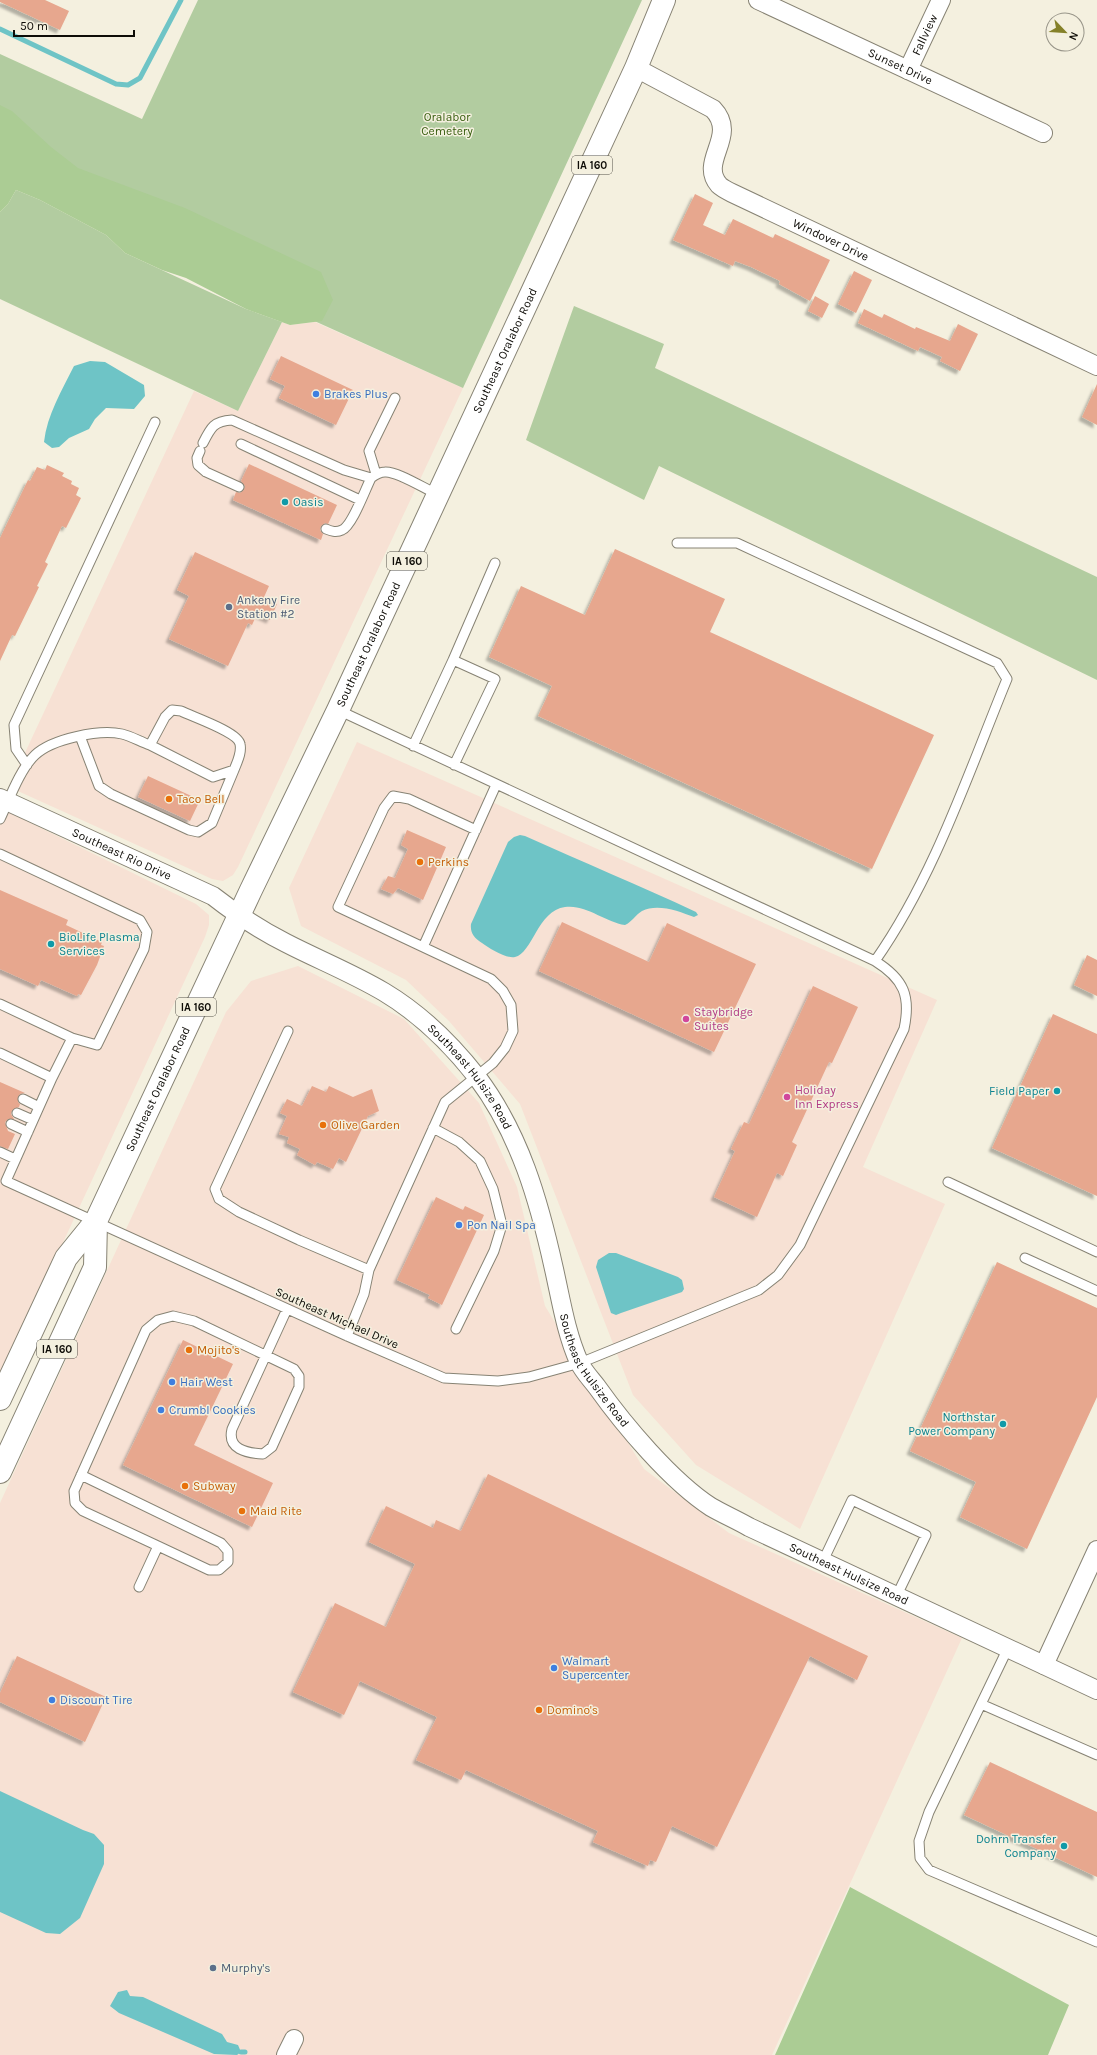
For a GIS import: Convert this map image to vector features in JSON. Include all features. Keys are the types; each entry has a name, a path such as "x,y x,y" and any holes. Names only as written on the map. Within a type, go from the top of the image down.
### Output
{"main road":[{"name":"Southeast Oralabor Road","path":"0,1400 66,1258 96,1221 239,916 338,710 636,68 664,0"},
{"name":"Southeast Oralabor Road","path":"0,1472 95,1268 96,1221"}],"street":[{"name":"Sunset Drive","path":"758,0 1042,133"},
{"name":"Fallview","path":"908,70 941,0"},
{"name":"Windover Drive","path":"636,68 713,108 719,114 723,129 714,161 713,174 719,185 1097,366"},
{"name":"Southeast Rio Drive","path":"4,800 213,896 239,916"},
{"name":"Southeast Hulsize Road","path":"239,916 284,942 349,972 386,993 441,1037 477,1076 508,1126 530,1177 547,1236 567,1326 580,1363 608,1403 638,1438 677,1479 710,1506 749,1527 1097,1690"},
{"path":"1044,1665 1097,1550"},
{"path":"286,2055 294,2038"}],"lane":[{"path":"326,528 336,532 342,530 350,522 360,500 374,476 370,451 395,398"},
{"path":"238,487 206,472 198,466 197,458 201,447 210,429 220,420 232,420 344,470 374,476 386,472 396,474 437,494"},
{"path":"27,766 16,749 14,725 155,422"},
{"path":"241,444 360,500"},
{"path":"677,543 737,543 997,662 1007,679 936,854 889,943 875,961"},
{"path":"413,746 495,563"},
{"path":"452,660 495,679 454,765"},
{"path":"80,736 99,786 111,794 189,830 198,832 212,823 240,756 240,743 235,735 181,712 172,710 165,717 150,745"},
{"name":"Southeast Michael Drive","path":"3,1183 96,1221 287,1309 444,1378 498,1381 528,1377 580,1363 759,1290 778,1275 791,1260 815,1218 904,1029 908,1004 904,990 898,978 875,961 338,710"},
{"path":"0,819 4,800 35,754 53,744 91,733 121,734 150,745 213,777 234,770"},
{"path":"423,947 496,785"},
{"path":"347,1336 364,1294 369,1270 445,1102 493,1062 505,1048 512,1031 511,1004 503,991 491,979 338,907 384,808 393,796 409,799 476,830"},
{"path":"0,854 140,920 147,932 144,949 97,1045 72,1038 0,1004"},
{"path":"288,1031 215,1189 219,1199 239,1212 369,1270"},
{"path":"3,1183 72,1038"},
{"path":"0,1054 52,1078"},
{"path":"23,1099 39,1107"},
{"path":"17,1113 33,1120"},
{"path":"11,1124 28,1132"},
{"path":"433,1128 460,1142 480,1161 493,1189 502,1225 494,1251 456,1329"},
{"path":"0,1152 15,1159"},
{"path":"948,1182 1097,1252"},
{"path":"1025,1258 1097,1291"},
{"path":"82,1475 221,1543 228,1551 228,1562 219,1570 209,1570 83,1511 75,1503 74,1491 146,1330 158,1320 173,1316 194,1321 266,1356 294,1369 299,1376 299,1387 272,1447 263,1454 251,1454 234,1446 230,1438 232,1429 266,1356 287,1309"},
{"path":"823,1561 852,1500 926,1535 897,1595"},
{"path":"139,1587 158,1546"},
{"path":"1008,1648 929,1812 919,1841 920,1858 929,1870 1097,1942"},
{"path":"981,1704 1097,1755"}],"shaded area":[{"path":"282,322 290,325 315,322 463,388 238,867 233,875 223,881 212,879 9,787 194,391 238,411"},
{"path":"357,742 937,1000 863,1167 945,1204 800,1529 696,1465 633,1395 520,1104 449,1021 406,980 301,926 289,888"},
{"path":"0,808 196,904 209,915 209,925 205,937 0,1378"},
{"path":"298,966 404,1019 479,1103 517,1187 545,1306 644,1469 729,1533 962,1638 772,2055 0,2055 0,1503 226,1012 251,981"}],"green space":[{"name":"Oralabor Cemetery","path":"198,0 642,0 463,388 0,179 0,54 142,119"},
{"path":"0,105 12,111 51,147 78,168 185,208 321,272 333,300 322,321 290,325 246,309 186,278 162,270 125,253 106,235 40,200 16,190 8,204 0,212"},
{"path":"16,190 40,200 106,235 125,253 246,309 282,322 238,411 0,299 0,212 8,204"},
{"path":"574,306 664,344 655,368 1097,577 1097,680 659,466 644,500 526,440"},
{"path":"850,1887 1069,2005 1048,2055 775,2055"}],"water":[{"path":"90,361 105,362 144,385 145,396 134,409 106,408 95,419 89,429 69,438 59,447 52,448 44,442 48,422 52,412 74,366"},
{"path":"520,835 653,892 696,912 698,915 694,917 675,910 654,908 642,911 625,925 580,908 565,907 556,910 548,916 521,954 515,957 502,955 489,948 473,935 471,924 508,842 514,837"},
{"path":"609,1253 616,1253 678,1277 682,1280 684,1289 682,1292 616,1315 611,1313 596,1267 598,1260"},
{"path":"0,1791 94,1834 104,1845 104,1864 80,1918 60,1934 46,1933 0,1912"},
{"path":"127,1990 130,1996 143,1997 222,2034 227,2042 238,2045 241,2052 237,2055 214,2054 119,2013 110,2006 118,1992"}],"building":[{"path":"0,0 45,0 69,11 60,30 0,2"},
{"path":"695,194 713,203 703,225 725,235 733,219 773,238 775,234 830,260 810,301 779,284 780,281 751,267 735,261 733,266 673,240"},
{"path":"854,271 872,280 856,313 838,304"},
{"path":"815,296 829,304 822,318 808,311"},
{"path":"864,309 882,318 884,314 915,329 916,327 950,341 958,324 978,334 960,371 940,361 942,357 920,347 918,351 858,323"},
{"name":"Brakes Plus","path":"281,356 353,390 336,425 279,398 285,386 270,379"},
{"path":"1097,384 1097,425 1082,417"},
{"name":"Oasis","path":"249,464 337,505 328,524 325,523 321,526 320,530 323,534 321,540 233,500 236,492 240,493 244,490 245,486 241,481"},
{"path":"47,465 64,473 62,476 72,481 71,484 79,488 76,495 81,498 66,528 62,526 45,562 48,564 37,586 39,587 15,636 12,635 0,661 0,538 28,480 30,481 37,467 45,470"},
{"path":"615,549 725,599 710,632 934,735 872,869 538,716 552,686 489,657 521,586 585,615"},
{"name":"Ankeny Fire Station #2","path":"195,552 269,586 264,597 277,604 270,620 257,614 252,625 248,623 228,666 169,639 189,596 177,590"},
{"name":"Taco Bell","path":"148,776 200,800 190,821 138,797"},
{"name":"Perkins","path":"407,830 446,847 423,900 398,888 393,894 381,889 388,876 395,878 408,849 401,845"},
{"name":"BioLife Plasma Services","path":"0,890 68,920 66,925 102,942 101,945 104,946 97,965 81,995 78,994 77,996 41,980 38,986 0,969"},
{"name":"Staybridge Suites","path":"562,922 649,962 667,923 756,964 714,1052 539,971"},
{"path":"1087,955 1097,960 1097,996 1074,985"},
{"name":"Holiday Inn Express","path":"813,986 858,1007 832,1063 829,1062 792,1142 797,1145 783,1176 777,1173 757,1217 714,1197 735,1151 731,1149 744,1122 749,1124"},
{"name":"Field Paper","path":"1053,1014 1097,1034 1097,1196 992,1148"},
{"path":"0,1082 25,1093 20,1094 18,1097 18,1102 20,1104 19,1107 12,1110 11,1114 14,1119 8,1119 5,1122 8,1131 15,1134 8,1149 0,1146"},
{"name":"Olive Garden","path":"312,1086 326,1092 329,1086 353,1097 372,1089 379,1111 368,1116 346,1162 339,1158 333,1169 317,1162 315,1165 297,1155 300,1149 287,1143 289,1137 279,1134 287,1116 280,1113 287,1099 302,1106"},
{"path":"436,1197 463,1210 465,1206 484,1215 442,1305 428,1298 430,1295 397,1280"},
{"name":"Northstar Power Company","path":"997,1262 1097,1308 1097,1397 1027,1549 960,1517 976,1482 910,1451"},
{"path":"183,1340 233,1364 194,1445 273,1483 252,1527 123,1465"},
{"name":"Walmart Supercenter","path":"488,1474 868,1656 857,1680 810,1656 717,1847 672,1826 656,1862 650,1860 648,1866 593,1842 598,1831 466,1770 461,1780 416,1760 437,1717 360,1681 344,1715 293,1692 335,1603 386,1627 415,1564 369,1542 386,1506 433,1528 436,1520 461,1531"},
{"name":"Discount Tire","path":"17,1656 106,1697 85,1742 0,1702 0,1693"},
{"name":"Dohrn Transfer Company","path":"990,1762 1097,1812 1097,1877 964,1815"}],"waterway":[{"path":"0,29 116,84 128,85 140,78 181,0"}],"place":[{"name":"Brakes Plus","path":"316,394"},
{"name":"Oasis","path":"285,502"},
{"name":"Ankeny Fire Station #2","path":"229,607"},
{"name":"Taco Bell","path":"169,799"},
{"name":"Perkins","path":"420,862"},
{"name":"BioLife Plasma Services","path":"51,944"},
{"name":"Staybridge Suites","path":"686,1019"},
{"name":"Field Paper","path":"1057,1091"},
{"name":"Holiday Inn Express","path":"787,1097"},
{"name":"Olive Garden","path":"323,1125"},
{"name":"Pon Nail Spa","path":"459,1225"},
{"name":"Mojito's","path":"189,1350"},
{"name":"Hair West","path":"172,1382"},
{"name":"Crumbl Cookies","path":"161,1410"},
{"name":"Northstar Power Company","path":"1003,1424"},
{"name":"Subway","path":"185,1486"},
{"name":"Maid Rite","path":"242,1511"},
{"name":"Walmart Supercenter","path":"554,1668"},
{"name":"Discount Tire","path":"52,1700"},
{"name":"Domino's","path":"539,1710"},
{"name":"Dohrn Transfer Company","path":"1064,1846"},
{"name":"Murphy's","path":"213,1968"}]}
